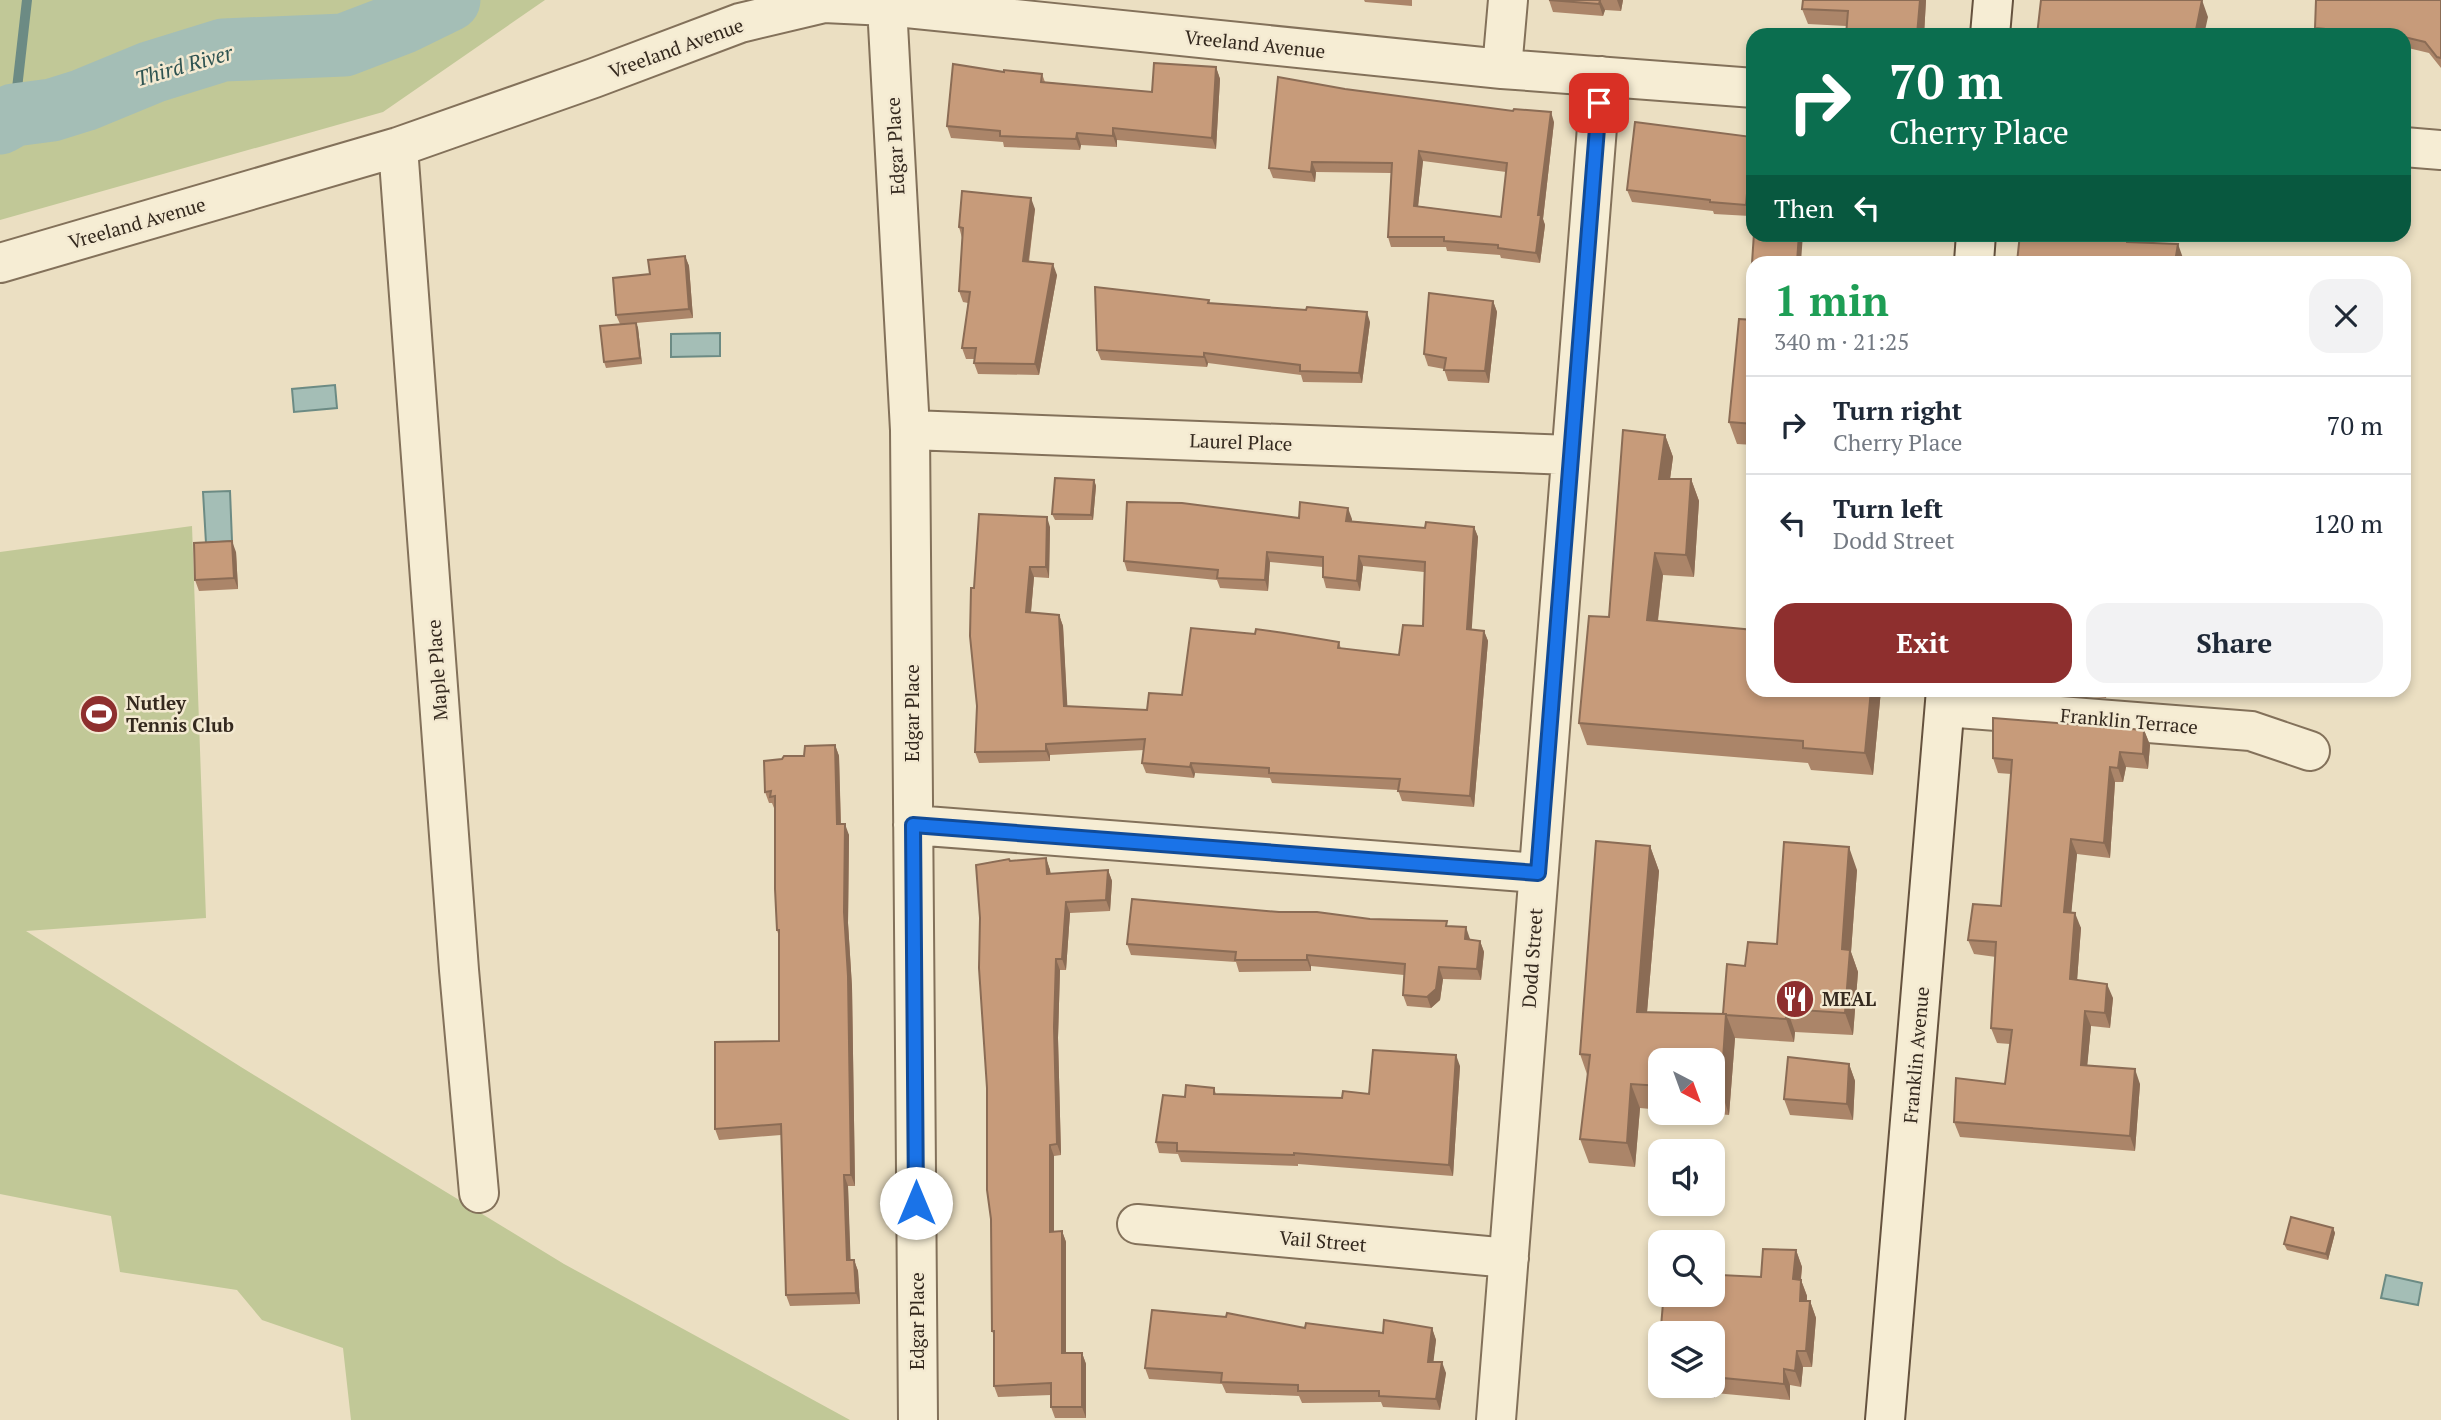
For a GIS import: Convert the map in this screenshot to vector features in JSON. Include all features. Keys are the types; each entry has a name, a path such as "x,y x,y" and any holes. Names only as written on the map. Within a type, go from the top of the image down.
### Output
{"street":[{"path":"1502,69 1508,0"},
{"path":"1991,28 1993,0"},
{"name":"Vreeland Avenue","path":"0,263 398,147 740,23 824,3 887,6 1502,69 1746,87"},
{"name":"Edgar Place","path":"887,6 910,429 918,1420"},
{"name":"Dodd Street","path":"1496,1420 1601,76"},
{"name":"Maple Place","path":"398,147 459,970 479,1193"},
{"path":"2411,148 2441,150"},
{"name":"Laurel Place","path":"910,429 1572,455"},
{"name":"Franklin Terrace","path":"1946,698 2251,731 2311,751"},
{"name":"Franklin Avenue","path":"1885,1420 1946,698"},
{"path":"913,825 1538,873"},
{"name":"Vail Street","path":"1137,1224 1509,1258"}],"green space":[{"path":"0,0 545,0 383,112 0,220"},
{"path":"192,526 206,918 26,931 241,1067 564,1264 850,1420 351,1420 343,1348 262,1320 237,1290 120,1272 111,1216 0,1194 0,552"}],"water":[{"path":"720,333 720,356 671,357 671,334"},
{"path":"335,385 337,408 294,412 292,389"},
{"path":"230,491 232,541 206,543 203,492"},
{"path":"2386,1275 2422,1283 2418,1305 2381,1298"}],"building":[{"path":"1549,0 1600,0 1599,4"},
{"path":"1803,0 1920,0 1918,28 1847,28 1848,11 1802,9"},
{"path":"2041,0 2202,0 2196,28 2038,28"},
{"path":"2316,0 2441,0 2441,58 2437,57 2425,42 2411,39 2411,28 2315,28"},
{"path":"1154,63 1216,67 1212,138 1113,128 1113,136 1077,133 1076,139 1000,136 1000,131 947,126 953,64 1004,72 1042,74 1041,82 1152,92"},
{"path":"1278,77 1345,89 1513,111 1551,112 1536,253 1498,248 1498,245 1444,241 1444,237 1388,237 1392,163 1312,162 1311,172 1269,168","holes":["1419,151 1507,163 1501,217 1414,206"]},
{"path":"1635,122 1746,136 1746,205 1627,190"},
{"path":"962,191 1031,198 1023,261 1053,264 1035,364 974,363 976,348 962,348 970,292 959,291 963,228 959,227"},
{"path":"1753,242 1798,242 1797,256 1752,256"},
{"path":"2019,242 2178,244 2176,256 2018,256"},
{"path":"685,256 689,309 616,315 613,278 650,274 648,260"},
{"path":"1095,287 1209,300 1208,303 1367,312 1359,373 1300,371 1300,365 1204,353 1204,357 1097,350"},
{"path":"1429,293 1493,301 1485,371 1444,370 1446,358 1424,354"},
{"path":"1739,319 1746,319 1746,423 1729,422"},
{"path":"636,323 640,358 604,362 600,326"},
{"path":"1623,430 1665,435 1659,479 1691,479 1686,555 1655,553 1647,620 1746,629 1746,697 1870,697 1865,753 1803,748 1803,741 1579,723 1589,616 1609,617"},
{"path":"1055,478 1094,480 1091,515 1052,514"},
{"path":"1127,502 1182,503 1299,518 1300,502 1348,508 1346,521 1425,528 1426,522 1474,527 1467,629 1484,631 1470,796 1398,791 1400,779 1269,773 1269,768 1191,763 1190,767 1142,763 1145,739 1046,744 1046,751 975,752 977,706 970,636 971,588 974,588 979,514 1047,517 1046,567 1030,567 1026,612 1059,615 1064,706 1147,710 1149,693 1182,695 1191,628 1255,634 1256,629 1339,642 1338,648 1399,655 1403,625 1423,626 1425,562 1359,556 1357,581 1323,577 1323,557 1267,552 1265,580 1217,578 1218,570 1124,561"},
{"path":"232,541 234,578 195,580 194,543"},
{"path":"1993,718 2144,730 2143,754 2120,752 2118,768 2110,767 2104,843 2071,839 2064,912 2075,913 2070,979 2107,984 2105,1013 2085,1011 2081,1065 2135,1069 2130,1136 1954,1122 1956,1078 2005,1084 2012,1030 1991,1028 1996,942 1968,940 1973,904 2001,906 2012,760 1993,758"},
{"path":"835,745 837,824 845,824 844,912 848,976 851,1175 844,1175 847,1260 854,1260 856,1293 786,1295 781,1124 715,1129 715,1042 779,1041 775,796 770,797 771,791 765,792 764,761 782,759 784,756 804,756 805,746"},
{"path":"1596,841 1650,846 1637,1012 1726,1014 1724,1048 1648,1048 1648,1085 1631,1084 1627,1143 1580,1139 1590,1055 1580,1054"},
{"path":"1784,842 1849,847 1842,949 1850,950 1845,1013 1787,1009 1786,1019 1723,1014 1727,964 1745,966 1748,942 1777,944"},
{"path":"1046,858 1047,874 1108,870 1106,900 1066,902 1062,959 1056,959 1054,1027 1057,1144 1050,1145 1050,1232 1062,1231 1062,1353 1082,1353 1082,1407 1051,1407 1051,1383 994,1386 991,1219 987,1190 987,1088 976,865 1009,859"},
{"path":"1132,899 1279,912 1317,912 1370,919 1447,921 1446,926 1466,927 1465,939 1480,941 1477,969 1439,967 1436,989 1427,997 1403,995 1405,964 1307,955 1307,960 1235,960 1236,952 1127,944"},
{"path":"1373,1050 1456,1055 1449,1165 1294,1153 1177,1151 1177,1143 1156,1142 1163,1095 1185,1097 1186,1085 1214,1088 1214,1094 1342,1098 1343,1091 1369,1094"},
{"path":"1788,1057 1849,1064 1847,1104 1784,1099"},
{"path":"2291,1217 2333,1228 2326,1254 2284,1244"},
{"path":"1763,1249 1796,1250 1793,1279 1801,1280 1800,1301 1810,1301 1806,1351 1797,1351 1795,1371 1784,1369 1784,1384 1725,1378 1725,1321 1662,1321 1663,1307 1725,1307 1725,1275 1761,1277"},
{"path":"1152,1310 1226,1317 1227,1313 1305,1328 1306,1323 1383,1333 1384,1320 1432,1328 1428,1362 1442,1362 1436,1399 1379,1396 1379,1391 1298,1391 1298,1385 1221,1382 1222,1373 1145,1368"}],"waterway":[{"path":"14,115 27,0"},
{"name":"Third River","path":"0,123 14,115 52,110 84,100 152,72 223,50 344,45 404,22 449,0"}],"place":[{"name":"Nutley Tennis Club","path":"99,714"},
{"name":"MEAL","path":"1795,999"}],"route":[{"path":"916,1203 913,825 1538,873 1599,103"}]}
